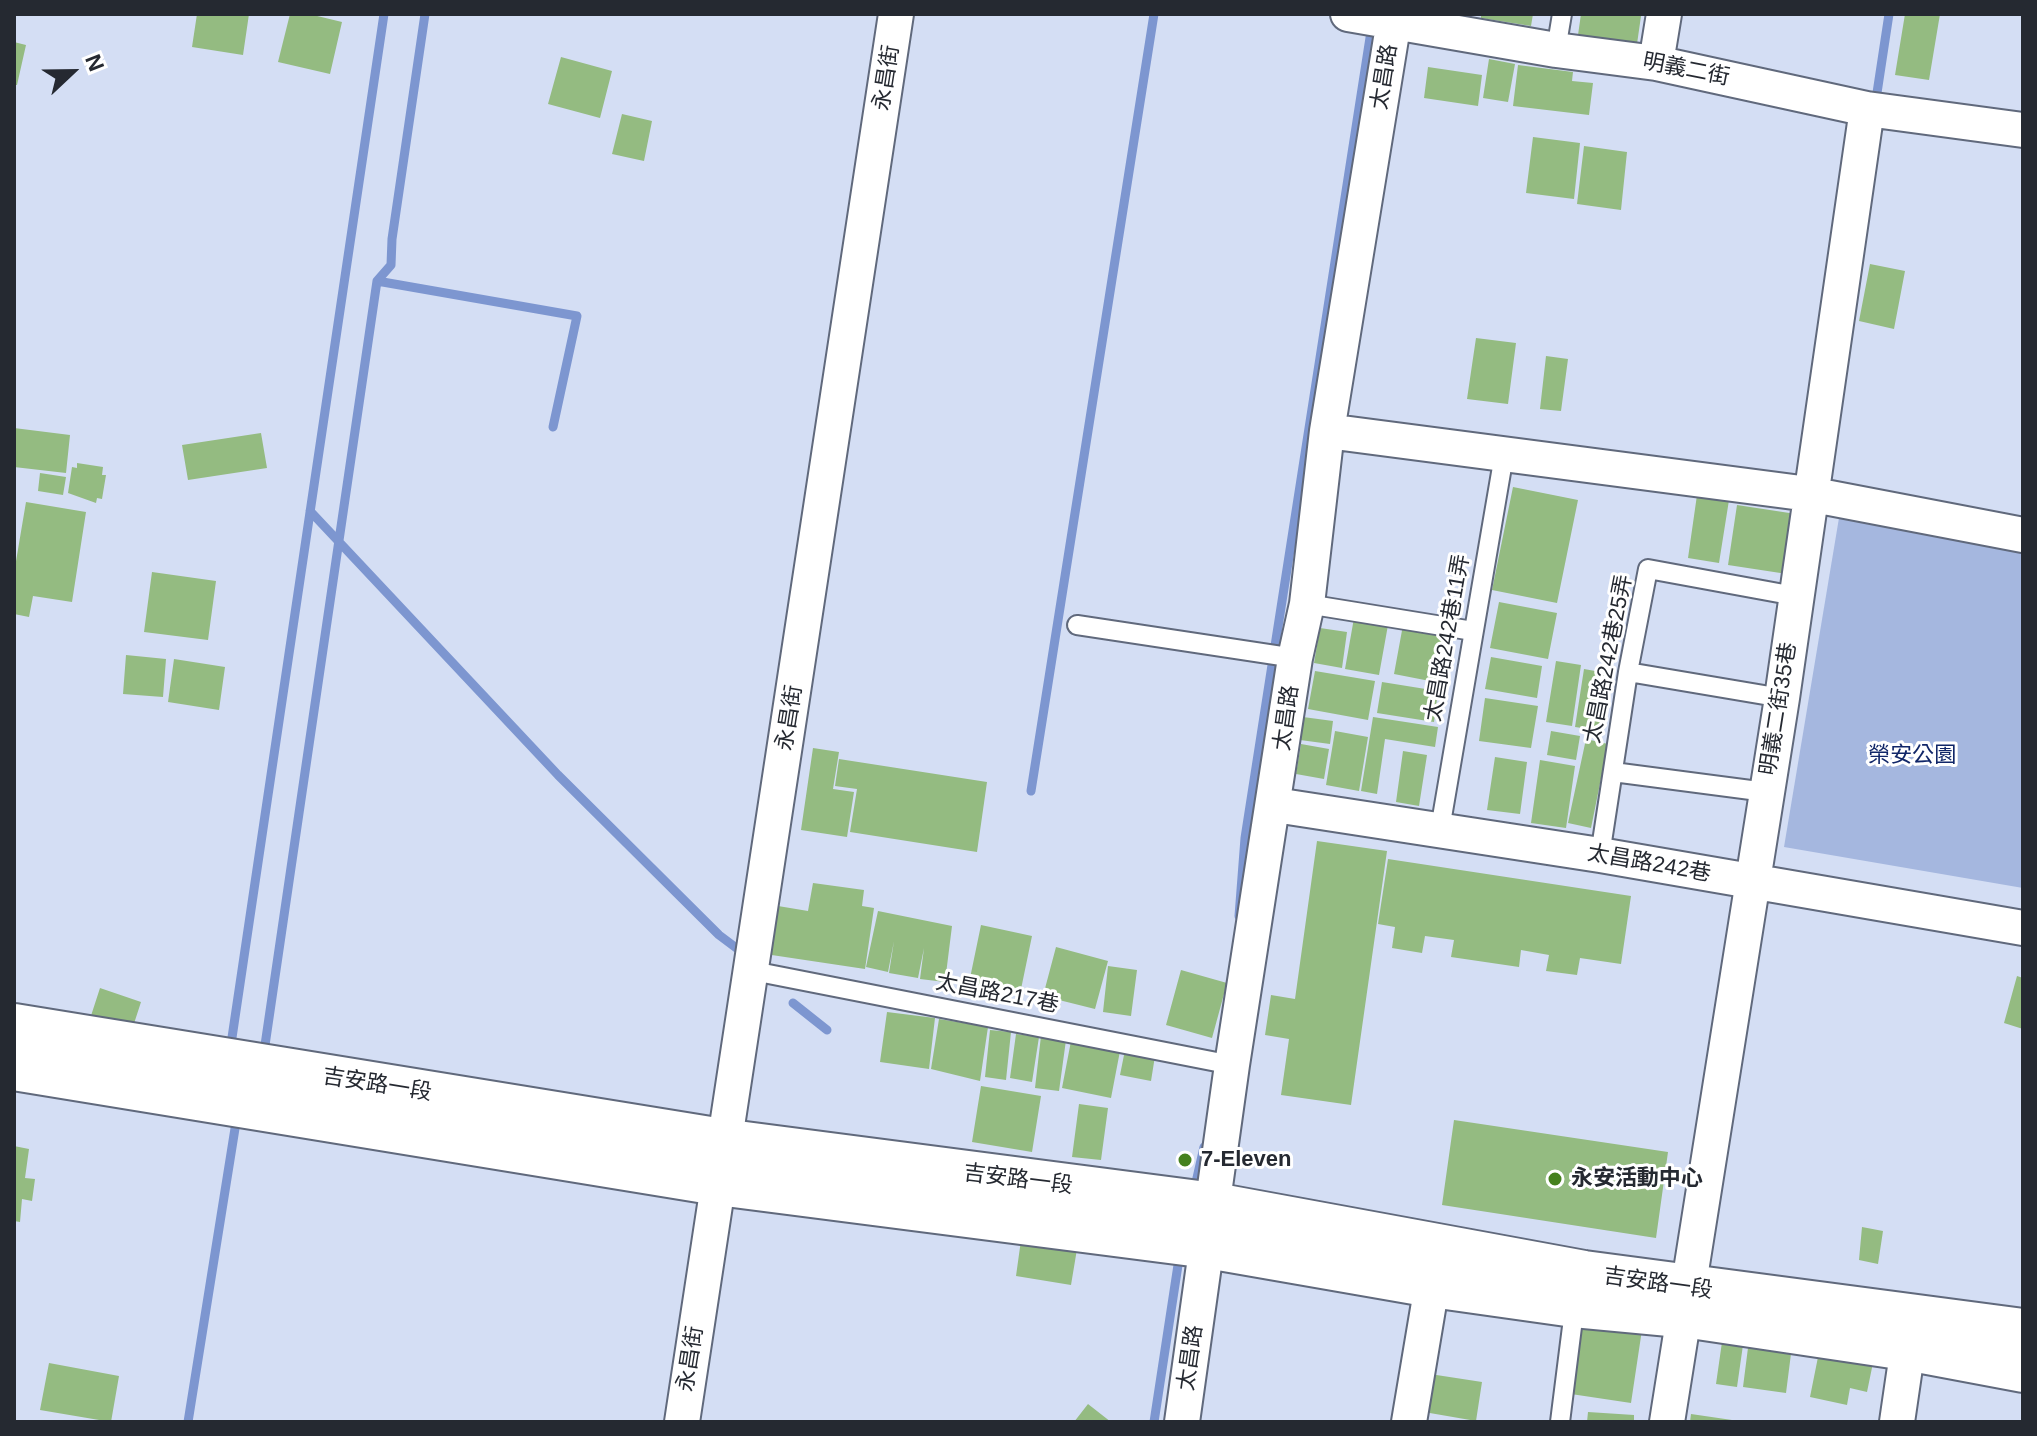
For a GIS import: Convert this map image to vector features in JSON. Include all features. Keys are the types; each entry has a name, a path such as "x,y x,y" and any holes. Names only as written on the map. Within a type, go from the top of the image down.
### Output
{"street":[{"name":"永昌街","path":"682,1422 720,1162 753,971 896,14"},
{"name":"明義二街","path":"1348,14 1395,17 1556,50 1656,63 1867,109 2023,130"},
{"path":"1656,63 1664,14"},
{"name":"太昌路","path":"1182,1422 1232,1065 1275,805 1295,658 1307,604 1327,431 1395,17"},
{"name":"明義二街35巷","path":"1667,1422 1754,882 1867,109"},
{"path":"1327,431 1809,494 2023,535"},
{"name":"太昌路242巷","path":"1275,805 1600,855 2023,928"},
{"name":"吉安路一段","path":"14,1026 720,1162"},
{"name":"吉安路一段","path":"14,1068 1211,1226 1440,1267 1686,1304 1910,1331 2023,1331"},
{"path":"1409,1422 1440,1267"},
{"path":"1897,1422 1910,1331"},
{"name":"吉安路一段","path":"1910,1331 2023,1370"}],"lane":[{"path":"1556,50 1562,14"},
{"name":"太昌路242巷11弄","path":"1440,829 1504,455"},
{"name":"太昌路242巷25弄","path":"1600,855 1628,672 1648,569 1795,596"},
{"path":"1307,604 1473,631"},
{"path":"1077,625 1295,658"},
{"path":"1628,672 1782,698"},
{"path":"1613,772 1766,792"},
{"name":"太昌路217巷","path":"753,971 1232,1065"},
{"path":"1560,1422 1579,1289"}],"green space":[{"name":"榮安公園","path":"1843,494 2023,528 2023,888 1784,847"}],"building":[{"path":"197,14 249,14 243,55 192,47"},
{"path":"290,14 309,14 342,22 330,74 278,62"},
{"path":"1481,14 1533,14 1531,26 1481,18"},
{"path":"1581,14 1641,16 1637,44 1578,35"},
{"path":"1905,14 1940,14 1929,80 1895,75"},
{"path":"14,42 26,45 17,85 14,85"},
{"path":"561,57 612,71 600,118 548,104"},
{"path":"1489,59 1515,64 1508,102 1483,98"},
{"path":"1518,65 1573,72 1572,81 1593,83 1589,115 1513,106"},
{"path":"1428,67 1482,75 1478,106 1424,98"},
{"path":"622,114 652,121 644,161 612,154"},
{"path":"1533,137 1580,143 1574,199 1526,193"},
{"path":"1584,146 1627,152 1621,210 1577,204"},
{"path":"1870,264 1905,271 1894,329 1859,321"},
{"path":"1476,338 1516,343 1508,404 1467,399"},
{"path":"1546,356 1568,359 1561,411 1540,409"},
{"path":"14,428 70,435 66,473 14,467"},
{"path":"261,433 267,468 188,480 182,445"},
{"path":"77,463 103,467 102,475 106,475 102,499 97,498 96,503 68,493 72,467 77,468"},
{"path":"40,473 66,477 63,495 38,491"},
{"path":"1513,487 1578,500 1557,603 1492,590"},
{"path":"1697,495 1729,500 1719,563 1688,558"},
{"path":"26,502 86,512 72,602 33,596 29,617 14,614 14,573"},
{"path":"1737,505 1796,514 1787,574 1728,565"},
{"path":"152,572 216,581 208,640 144,632"},
{"path":"1499,602 1557,613 1548,659 1490,648"},
{"path":"1354,618 1388,625 1379,675 1345,669"},
{"path":"1403,625 1444,633 1435,682 1394,674"},
{"path":"1320,628 1347,632 1342,668 1314,663"},
{"path":"126,655 166,659 163,697 123,694"},
{"path":"1491,657 1542,666 1537,698 1485,689"},
{"path":"174,659 225,667 219,710 168,702"},
{"path":"1556,661 1581,665 1572,726 1546,722"},
{"path":"1584,669 1612,674 1603,731 1575,727"},
{"path":"1315,671 1375,681 1368,720 1308,709"},
{"path":"1382,682 1438,691 1434,722 1377,713"},
{"path":"1485,698 1538,706 1531,748 1479,741"},
{"path":"1303,717 1333,721 1330,744 1300,740"},
{"path":"1373,717 1438,727 1435,747 1385,739 1377,794 1361,791"},
{"path":"1335,731 1368,737 1359,791 1326,785"},
{"path":"1551,731 1580,736 1576,760 1547,755"},
{"path":"1586,739 1608,744 1591,828 1568,823"},
{"path":"1301,744 1329,749 1324,779 1296,774"},
{"path":"813,748 839,752 833,789 854,792 847,837 801,830"},
{"path":"1403,751 1427,755 1419,806 1396,802"},
{"path":"1495,757 1527,762 1520,814 1487,810"},
{"path":"839,759 987,782 977,852 850,832 857,789 835,786"},
{"path":"1540,760 1575,766 1566,828 1531,823"},
{"path":"1317,841 1387,851 1351,1105 1281,1095 1289,1039 1265,1035 1271,995 1295,999"},
{"path":"1388,859 1631,896 1621,964 1580,958 1577,975 1546,971 1549,955 1521,950 1519,967 1451,957 1454,940 1425,936 1422,953 1392,948 1395,927 1378,924"},
{"path":"813,883 864,890 862,906 874,908 865,969 765,954 772,905 808,911"},
{"path":"878,911 952,926 945,982 920,979 924,948 918,978 889,973 894,941 888,972 866,967"},
{"path":"981,925 1032,936 1020,994 969,983"},
{"path":"1056,947 1108,961 1095,1009 1043,996"},
{"path":"1108,966 1137,970 1131,1016 1103,1012"},
{"path":"1181,970 1227,983 1212,1038 1166,1025"},
{"path":"2017,976 2023,978 2023,1029 2004,1023"},
{"path":"100,988 141,1002 129,1039 88,1025"},
{"path":"887,1012 935,1018 929,1069 880,1062"},
{"path":"939,1019 988,1027 980,1081 931,1069"},
{"path":"990,1030 1011,1032 1006,1080 985,1077"},
{"path":"1016,1034 1039,1037 1032,1082 1010,1078"},
{"path":"1041,1036 1066,1040 1059,1091 1035,1088"},
{"path":"1071,1041 1120,1051 1111,1098 1062,1088"},
{"path":"1125,1050 1155,1056 1151,1081 1120,1075"},
{"path":"981,1086 1041,1096 1032,1152 972,1142"},
{"path":"1079,1104 1108,1108 1101,1160 1072,1157"},
{"name":"永安活動中心","path":"1454,1120 1668,1152 1656,1238 1442,1205"},
{"path":"14,1146 29,1149 25,1178 35,1179 32,1201 22,1199 20,1222 14,1221"},
{"path":"1862,1227 1883,1231 1878,1264 1859,1260"},
{"path":"1021,1240 1077,1249 1071,1285 1016,1276"},
{"path":"1583,1313 1643,1323 1631,1403 1571,1394"},
{"path":"1724,1328 1745,1331 1737,1387 1716,1384"},
{"path":"1750,1332 1793,1338 1786,1393 1743,1387"},
{"path":"1821,1342 1875,1353 1867,1392 1850,1388 1847,1405 1810,1397"},
{"path":"49,1363 119,1376 111,1422 40,1410"},
{"path":"1430,1374 1482,1382 1476,1421 1424,1412"},
{"path":"1088,1404 1111,1422 1074,1422"},
{"path":"1588,1412 1634,1415 1634,1422 1587,1422"},
{"path":"1691,1414 1732,1420 1732,1422 1690,1422"}],"waterway":[{"path":"230,1051 384,14"},
{"path":"264,1052 377,281 391,265 392,239 425,14"},
{"path":"1031,791 1154,14"},
{"path":"1875,106 1889,14"},
{"path":"1239,916 1245,838 1372,25"},
{"path":"377,281 577,316 553,427"},
{"path":"310,511 558,775 719,935 747,956"},
{"path":"793,1003 827,1030"},
{"path":"188,1422 237,1116"},
{"path":"1194,1191 1204,1147"},
{"path":"1154,1422 1180,1252"}],"place":[{"name":"7-Eleven","path":"1185,1160"},
{"name":"永安活動中心","path":"1555,1179"}]}
